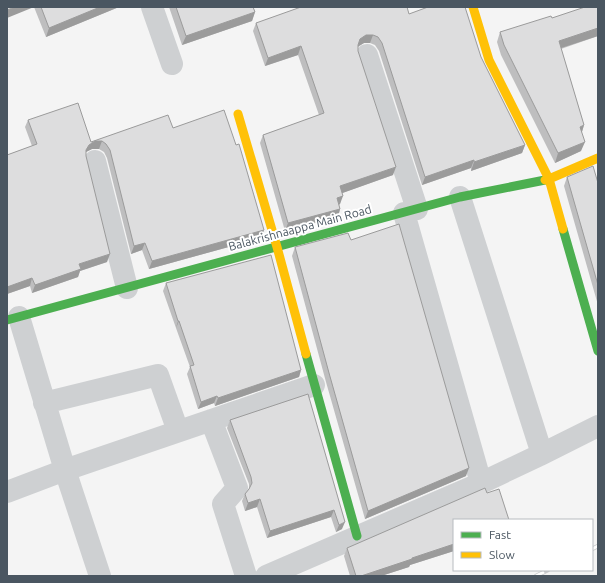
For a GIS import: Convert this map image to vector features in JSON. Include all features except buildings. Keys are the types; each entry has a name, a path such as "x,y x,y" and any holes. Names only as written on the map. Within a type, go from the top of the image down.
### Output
{"street":[{"path":"152,7 172,64"},
{"path":"473,7 489,60 549,179 598,351"},
{"path":"367,55 411,211 481,483"},
{"path":"238,114 277,247 357,536"},
{"name":"Balakrishnaappa Main Road","path":"13,318 460,198 549,179 598,158"},
{"path":"95,161 127,288"},
{"path":"460,198 542,454"},
{"path":"13,318 44,403 100,576"},
{"path":"44,403 158,375 178,431"},
{"path":"7,492 65,470 314,385"},
{"path":"211,420 237,488 223,504 246,576"},
{"path":"266,576 481,483 598,426"}],"railway":[{"path":"593,548 598,546"},
{"path":"536,576 546,571"}],"traffic: fast":[{"path":"7,320 460,197 545,180"},
{"path":"563,229 598,351"},
{"path":"306,354 357,536"}],"traffic: slow":[{"path":"473,7 489,60 549,179 563,229"},
{"path":"238,114 277,247 306,354"},
{"path":"545,180 598,158"}]}
